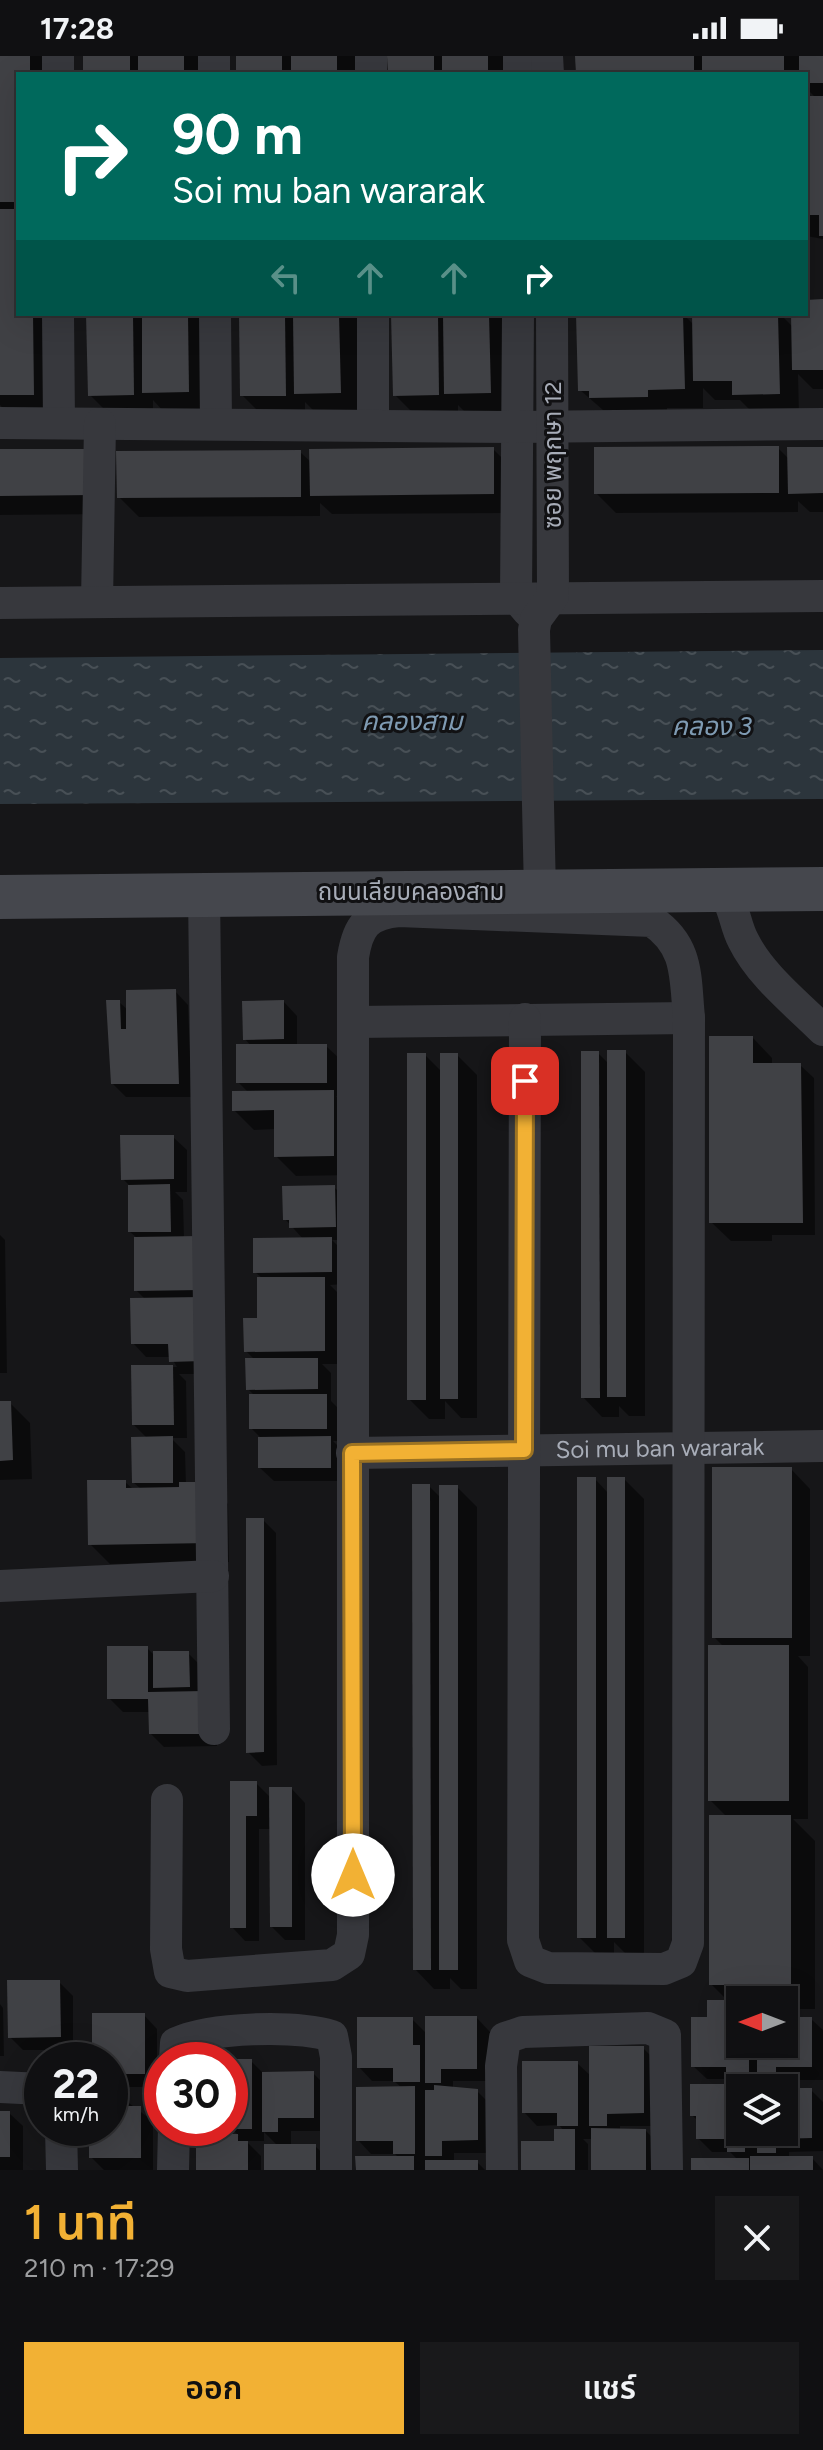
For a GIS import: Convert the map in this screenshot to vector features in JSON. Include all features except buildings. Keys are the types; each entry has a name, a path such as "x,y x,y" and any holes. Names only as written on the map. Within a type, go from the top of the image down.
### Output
{"main road":[{"name":"ถนนเลียบคลองสาม","path":"0,897 204,892 823,889"}],"street":[{"path":"58,316 59,423"},
{"path":"215,316 216,424"},
{"path":"373,316 373,424"},
{"path":"518,316 516,427 534,610"},
{"name":"ซอย พฤกษา 12","path":"540,892 534,610 554,426 552,316"},
{"path":"0,423 516,427 823,424"},
{"path":"97,602 100,424"},
{"path":"0,603 534,610 823,596"},
{"path":"720,889 729,898 743,941 772,978 823,1030"},
{"path":"204,892 214,1729"},
{"path":"167,1800 166,1949 170,1972 187,1976 332,1965 349,1954 353,1935 353,957 357,933 365,920 381,913 399,911 652,921 671,934 684,963 689,1018 688,1943 681,1962 664,1969 548,1968 530,1961 523,1940 525,1019"},
{"path":"355,1022 689,1018"},
{"name":"Soi mu ban wararak","path":"352,1453 823,1446"},
{"path":"0,1586 213,1576"},
{"path":"502,2170 501,2066 505,2038 523,2032 648,2028 665,2035 667,2170"},
{"path":"178,2042 196,2034 311,2030 332,2036 336,2057 336,2170"},
{"path":"0,2087 24,2088"},
{"path":"61,2146 62,2170"},
{"path":"173,2170 174,2146"}],"water":[{"name":"คลอง 3","path":"823,650 823,799 0,804 0,658"}],"route":[{"path":"353,1875 352,1453 524,1450 525,1081"}],"water label":[{"name":"คลองสาม","path":"412,721"}]}
